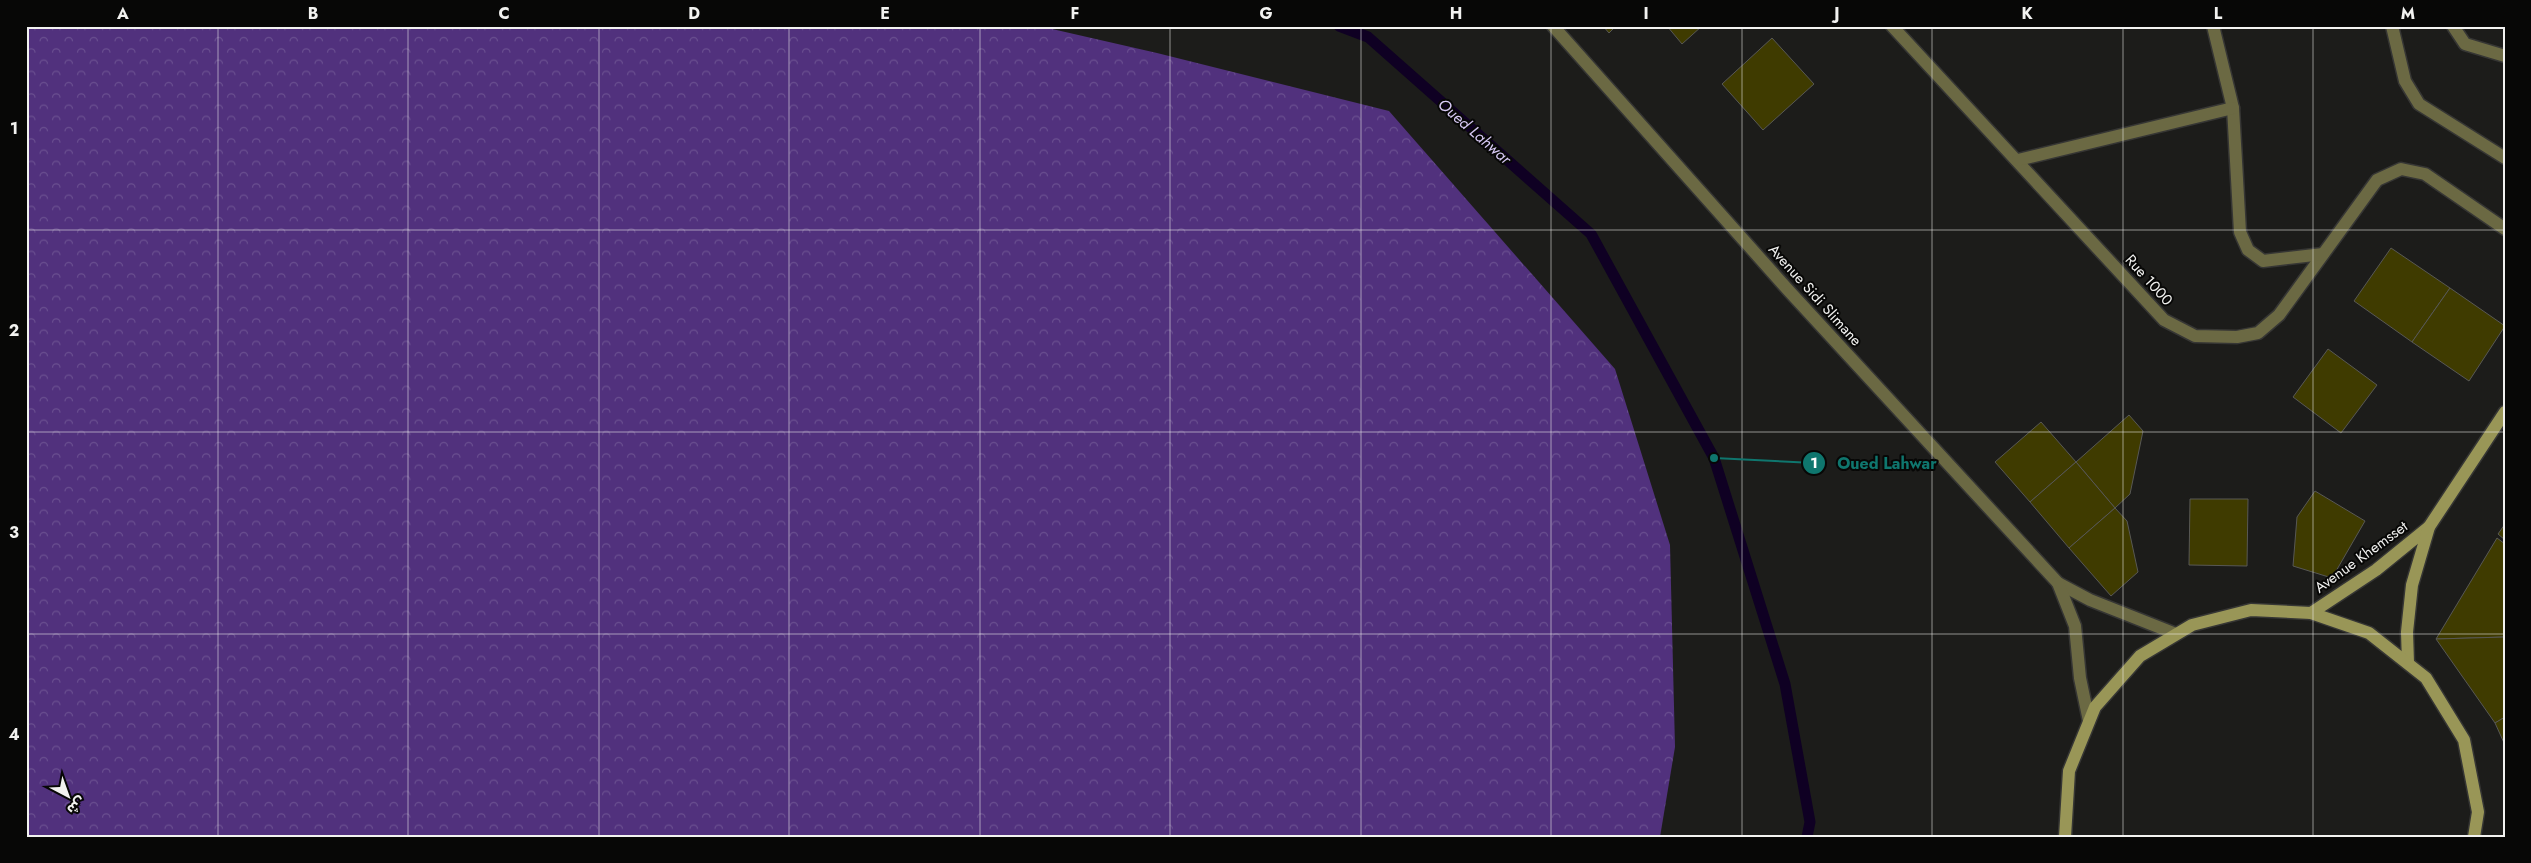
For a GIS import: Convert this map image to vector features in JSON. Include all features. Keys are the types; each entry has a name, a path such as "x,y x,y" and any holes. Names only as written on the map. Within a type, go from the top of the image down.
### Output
{"street":[{"name":"Avenue Sidi Slimane","path":"1553,26 1789,291 2058,583 2090,600 2176,634"},
{"name":"Rue 1000","path":"1892,26 2164,320 2195,336 2237,337 2258,333 2279,315 2377,180 2401,169 2425,174 2505,229"},
{"path":"2213,26 2233,108 2240,232 2248,250 2263,261 2323,254"},
{"path":"2392,26 2405,81 2419,104 2505,158"},
{"path":"2453,26 2464,44 2505,56"},
{"path":"2018,160 2233,108"},
{"name":"Avenue Khemsset","path":"2408,663 2407,632 2412,585 2430,527 2505,412"},
{"name":"Avenue Khemsset","path":"2311,613 2376,570 2430,527"},
{"name":"Avenue Sidi Slimane","path":"2058,583 2075,626 2080,678 2089,721"},
{"path":"2065,837 2069,771 2095,707 2140,656 2192,625 2251,610 2311,613 2369,633 2426,678 2464,740 2478,812 2474,837"}],"green space":[{"path":"26,26 1039,26 1157,53 1389,111 1615,369 1670,545 1675,747 1660,837 26,837"}],"building":[{"path":"1603,26 1616,26 1609,33"},
{"path":"1667,26 1702,26 1682,44"},
{"path":"1772,38 1814,84 1763,130 1722,84"},
{"path":"2391,248 2450,288 2412,342 2354,301"},
{"path":"2450,288 2505,326 2469,381 2412,342"},
{"path":"2328,349 2377,385 2341,433 2293,397"},
{"path":"2129,415 2143,431 2130,494 2115,508 2076,462"},
{"path":"2041,422 2076,462 2030,502 1995,462"},
{"path":"2076,462 2115,508 2069,548 2030,502"},
{"path":"2315,491 2365,521 2332,578 2293,566 2297,517"},
{"path":"2190,499 2248,499 2247,566 2189,565"},
{"path":"2115,508 2127,521 2138,572 2111,596 2069,548"},
{"path":"2505,524 2505,540 2498,534"},
{"path":"2497,538 2505,544 2505,637 2436,639"},
{"path":"2505,637 2505,717 2495,723 2436,639"},
{"path":"2505,717 2505,745 2495,723"}],"waterway":[{"name":"Oued Lahwar","path":"1339,26 1368,37 1591,234 1714,458 1785,684 1810,822 1807,837"}],"place":[{"name":"Oued Lahwar","path":"1714,458"}]}
